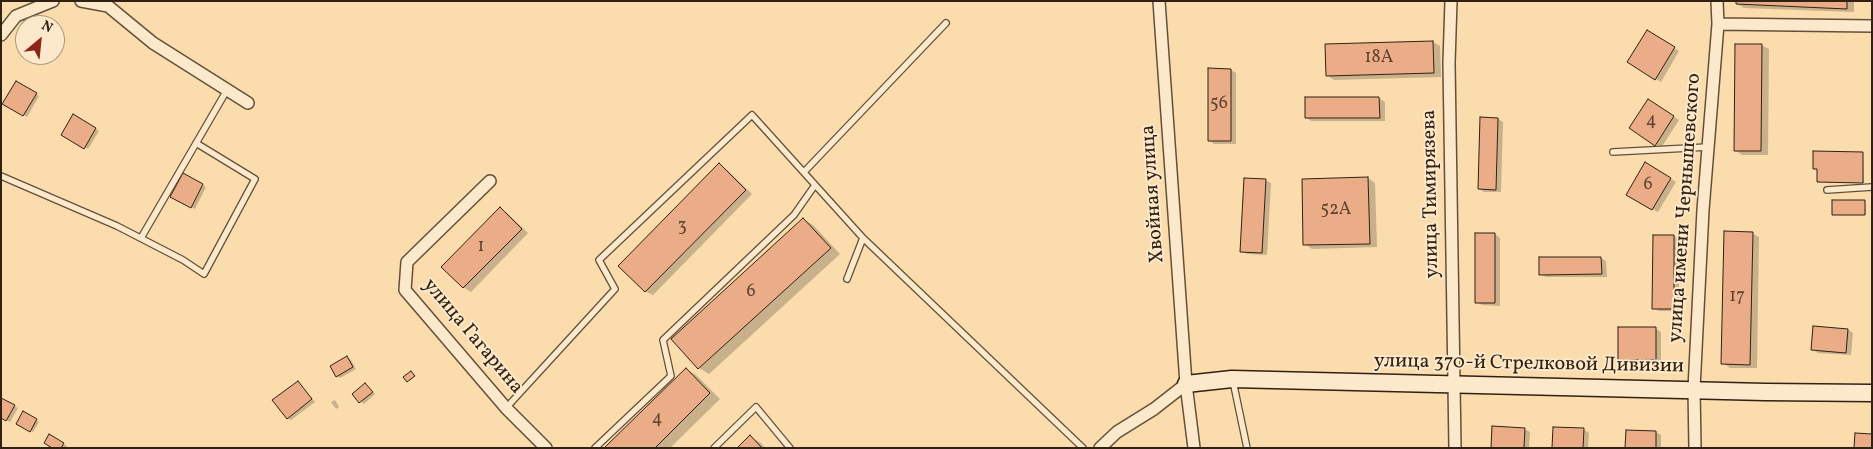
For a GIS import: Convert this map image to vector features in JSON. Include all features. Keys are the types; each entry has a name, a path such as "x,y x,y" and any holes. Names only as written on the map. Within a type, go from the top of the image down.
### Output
{"street":[{"path":"1,35 16,16 53,1"},
{"path":"81,1 108,6 152,43 248,103"},
{"name":"Хвойная улица","path":"1159,1 1186,384 1194,448"},
{"name":"улица Тимирязева","path":"1451,1 1449,63 1455,448"},
{"name":"улица имени Чернышевского","path":"1695,448 1694,390 1703,210 1718,24 1717,1"},
{"path":"1718,24 1872,26"},
{"name":"улица Гагарина","path":"490,181 406,262 405,290 506,408 546,448"},
{"name":"улица 370-й Стрелковой Дивизии","path":"1186,384 1232,379 1765,392 1872,392"},
{"path":"1100,448 1116,432 1154,409 1186,384"}],"lane":[{"path":"804,172 946,23"},
{"path":"141,238 227,90"},
{"path":"506,408 615,289 599,260 752,115 863,238 1083,448"},
{"path":"1,176 141,238 183,260 204,274 255,179 196,143"},
{"path":"1612,152 1709,147"},
{"path":"596,448 671,376 664,340 794,215 815,185"},
{"path":"1827,190 1872,187"},
{"path":"847,279 863,238"},
{"path":"1232,379 1247,448"},
{"path":"714,448 756,407 790,448"}],"building":[{"path":"1736,1 1847,1 1847,9 1736,4"},
{"path":"1647,30 1675,47 1655,80 1627,62"},
{"path":"1433,41 1434,73 1326,76 1325,44"},
{"path":"1735,44 1762,44 1761,151 1734,151"},
{"path":"1208,68 1231,69 1231,141 1208,141"},
{"path":"16,81 37,93 23,116 2,104"},
{"path":"1305,97 1379,97 1380,118 1305,118"},
{"path":"1648,99 1674,116 1655,146 1629,128"},
{"path":"73,114 96,128 84,149 61,135"},
{"path":"1480,117 1498,118 1496,190 1478,189"},
{"path":"1813,151 1863,152 1863,183 1817,182 1817,169 1813,169"},
{"path":"1645,162 1671,178 1652,210 1626,195"},
{"path":"719,163 746,190 645,292 618,266"},
{"path":"183,173 203,184 191,208 170,197"},
{"path":"1368,177 1370,244 1303,245 1302,179"},
{"path":"1244,178 1266,179 1262,253 1240,252"},
{"path":"1832,200 1865,200 1865,215 1832,215"},
{"path":"500,207 522,229 463,288 441,267"},
{"path":"803,218 831,248 698,369 671,339"},
{"path":"1724,231 1753,232 1750,365 1721,364"},
{"path":"1475,233 1495,233 1495,303 1475,303"},
{"path":"1653,235 1674,235 1674,309 1652,309"},
{"path":"1539,257 1601,257 1602,274 1539,275"},
{"path":"1813,326 1848,329 1846,353 1811,350"},
{"path":"1618,327 1656,327 1656,360 1618,360"},
{"path":"347,356 353,367 336,377 330,366"},
{"path":"686,368 710,393 655,448 604,448"},
{"path":"411,371 415,376 407,382 403,377"},
{"path":"298,381 312,399 287,419 272,400"},
{"path":"365,383 373,392 359,403 352,394"},
{"path":"1,398 15,405 6,421 1,418"},
{"path":"23,411 37,419 30,432 16,424"},
{"path":"1492,426 1525,428 1524,448 1491,448"},
{"path":"1553,427 1584,428 1583,448 1552,448"},
{"path":"1626,430 1656,431 1656,448 1625,448"},
{"path":"1855,433 1872,434 1872,448 1854,448"},
{"path":"49,434 64,443 61,448 52,448 44,443"},
{"path":"750,435 762,448 737,448"}]}
